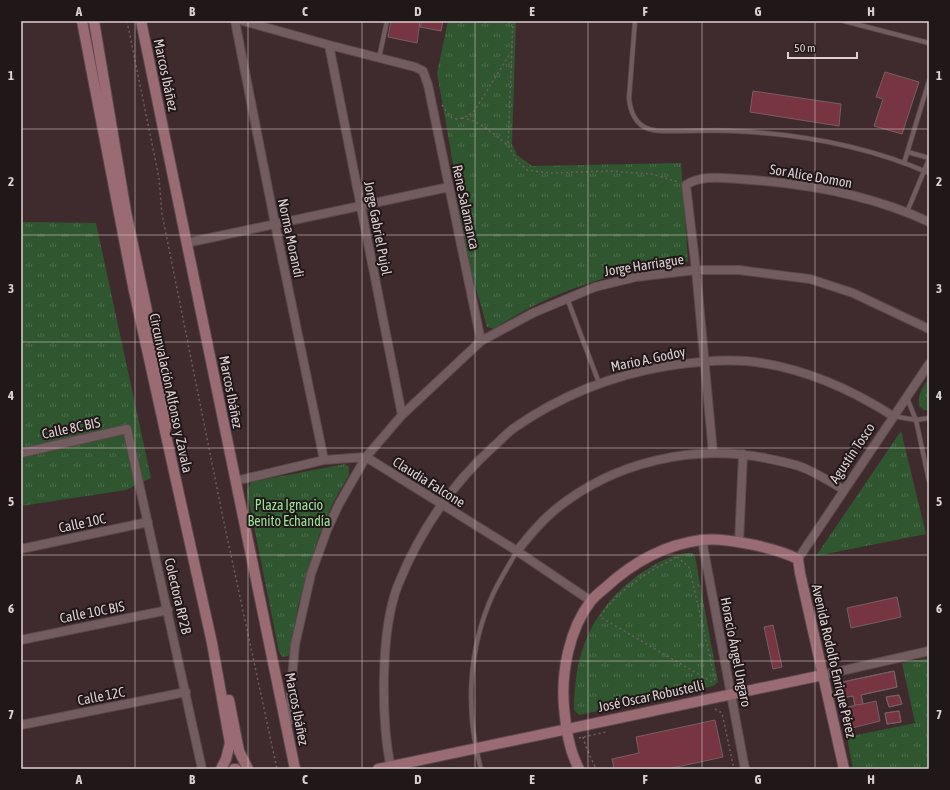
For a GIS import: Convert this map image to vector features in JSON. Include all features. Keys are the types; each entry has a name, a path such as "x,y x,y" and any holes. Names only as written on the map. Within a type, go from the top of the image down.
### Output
{"street":[{"name":"Circunvalación Alfonso y Zavala","path":"82,21 134,291 212,643 230,743 226,759 221,769"},
{"name":"Circunvalación Alfonso y Zavala","path":"94,21 126,212 239,751 248,769"},
{"name":"Marcos Ibáñez","path":"141,21 235,481 288,728 295,769"},
{"name":"Norma Morandi","path":"235,21 324,460"},
{"path":"243,21 379,58"},
{"name":"Jorge Gabriel Pujol","path":"329,45 402,415"},
{"name":"Rene Salamanca","path":"379,58 415,67 423,71 427,78 480,341"},
{"name":"Sor Alice Domon","path":"686,185 695,179 726,178 802,185 849,194 907,212 929,222"},
{"path":"686,185 696,270 713,453"},
{"path":"186,243 449,187"},
{"name":"Jorge Harriague","path":"288,728 295,645 311,574 330,524 366,457 402,415 480,341 533,313 567,298 615,281 661,273 696,270 739,270 810,279 853,293 929,329"},
{"name":"Mario A. Godoy","path":"391,768 385,708 386,643 390,614 398,586 418,542 442,505 475,463 513,428 553,405 599,383 654,368 705,361 746,361 787,368 825,381 864,397 893,416"},
{"name":"Agustín Tosco","path":"798,559 906,396 929,364"},
{"name":"Calle 8C BIS","path":"21,453 127,429"},
{"name":"Colectora RP2B","path":"127,429 202,769"},
{"path":"517,551 539,524 571,497 600,480 640,464 675,456 713,453 743,454 802,467 825,478 844,490"},
{"path":"739,543 743,454"},
{"path":"235,481 324,460 366,457"},
{"name":"Claudia Falcone","path":"366,457 517,551 591,601"},
{"name":"Calle 10C","path":"21,549 148,522"},
{"path":"579,769 574,759 566,728 563,693 565,666 571,640 591,601 619,575 639,560 671,546 702,540 739,543 783,551 798,559"},
{"name":"Horacio Ángel Ungaro","path":"702,540 745,769"},
{"name":"Avenida Rodolfo Enrique Pérez","path":"798,559 844,769"},
{"name":"Calle 10C BIS","path":"21,640 168,610"},
{"name":"José Oscar Robustelli","path":"378,769 391,768 566,728 929,652"},
{"name":"Calle 12C","path":"21,725 186,692"}],"lane":[{"path":"379,58 387,21"},
{"path":"635,21 629,98 630,108 642,126 656,131 733,131 777,134 813,139 845,145 904,163 929,173"},
{"path":"844,21 929,43"},
{"path":"904,163 929,81"},
{"path":"907,212 929,159 908,152"},
{"path":"567,298 599,383"},
{"path":"906,396 916,420 929,481"},
{"path":"893,416 916,420 929,418"},
{"path":"481,769 475,748 470,695 472,664 478,634 493,593 517,551"}],"path":[{"path":"127,21 159,178 162,214 223,518 277,769"},
{"path":"508,145 513,21"},
{"path":"440,103 450,117 456,119 473,113 511,52"},
{"path":"462,118 472,120 480,124 508,145 517,161 527,170 550,173 609,171 652,174 686,185"},
{"path":"677,557 689,567 715,679 712,682 600,617 614,601 636,581 677,557"},
{"path":"713,708 722,713 734,769"},
{"path":"596,769 583,737 606,732"}],"green space":[{"path":"448,21 516,21 512,144 517,155 532,166 681,163 688,261 682,264 633,271 608,277 537,304 494,329 487,327 464,246 452,158 437,73"},
{"path":"21,222 96,223 151,478 126,490 21,506"},
{"path":"929,378 929,410 924,410 920,407 919,399 921,391"},
{"path":"901,431 926,534 816,556"},
{"name":"Plaza Ignacio Benito Echandía","path":"345,464 349,467 349,475 334,501 319,536 298,606 291,651 288,656 283,657 279,652 247,491 251,482"},
{"path":"687,553 693,553 695,556 718,682 713,686 579,715 574,710 578,669 582,650 598,617 609,601 623,587 640,574 663,560"},
{"path":"929,658 929,769 853,769 847,737 915,723 902,663"}],"building":[{"path":"391,21 420,21 417,43 388,37"},
{"path":"422,21 443,21 441,31 420,27"},
{"path":"885,72 919,82 902,134 874,126 883,99 876,97"},
{"path":"753,91 841,104 839,126 750,112"},
{"path":"897,597 901,617 851,628 847,608"},
{"path":"773,625 782,667 773,669 764,627"},
{"path":"894,671 897,687 861,695 863,704 876,701 880,721 852,728 848,707 855,705 853,696 841,698 838,683"},
{"path":"894,671 897,687 861,695 863,704 855,705 853,696 841,698 838,683"},
{"path":"899,695 902,704 889,707 886,697"},
{"path":"899,695 902,704 889,707 886,697"},
{"path":"899,711 901,722 887,724 885,713"},
{"path":"899,711 901,722 887,724 885,713"},
{"path":"715,720 723,757 668,769 614,769 612,759 639,753 636,737"}]}
